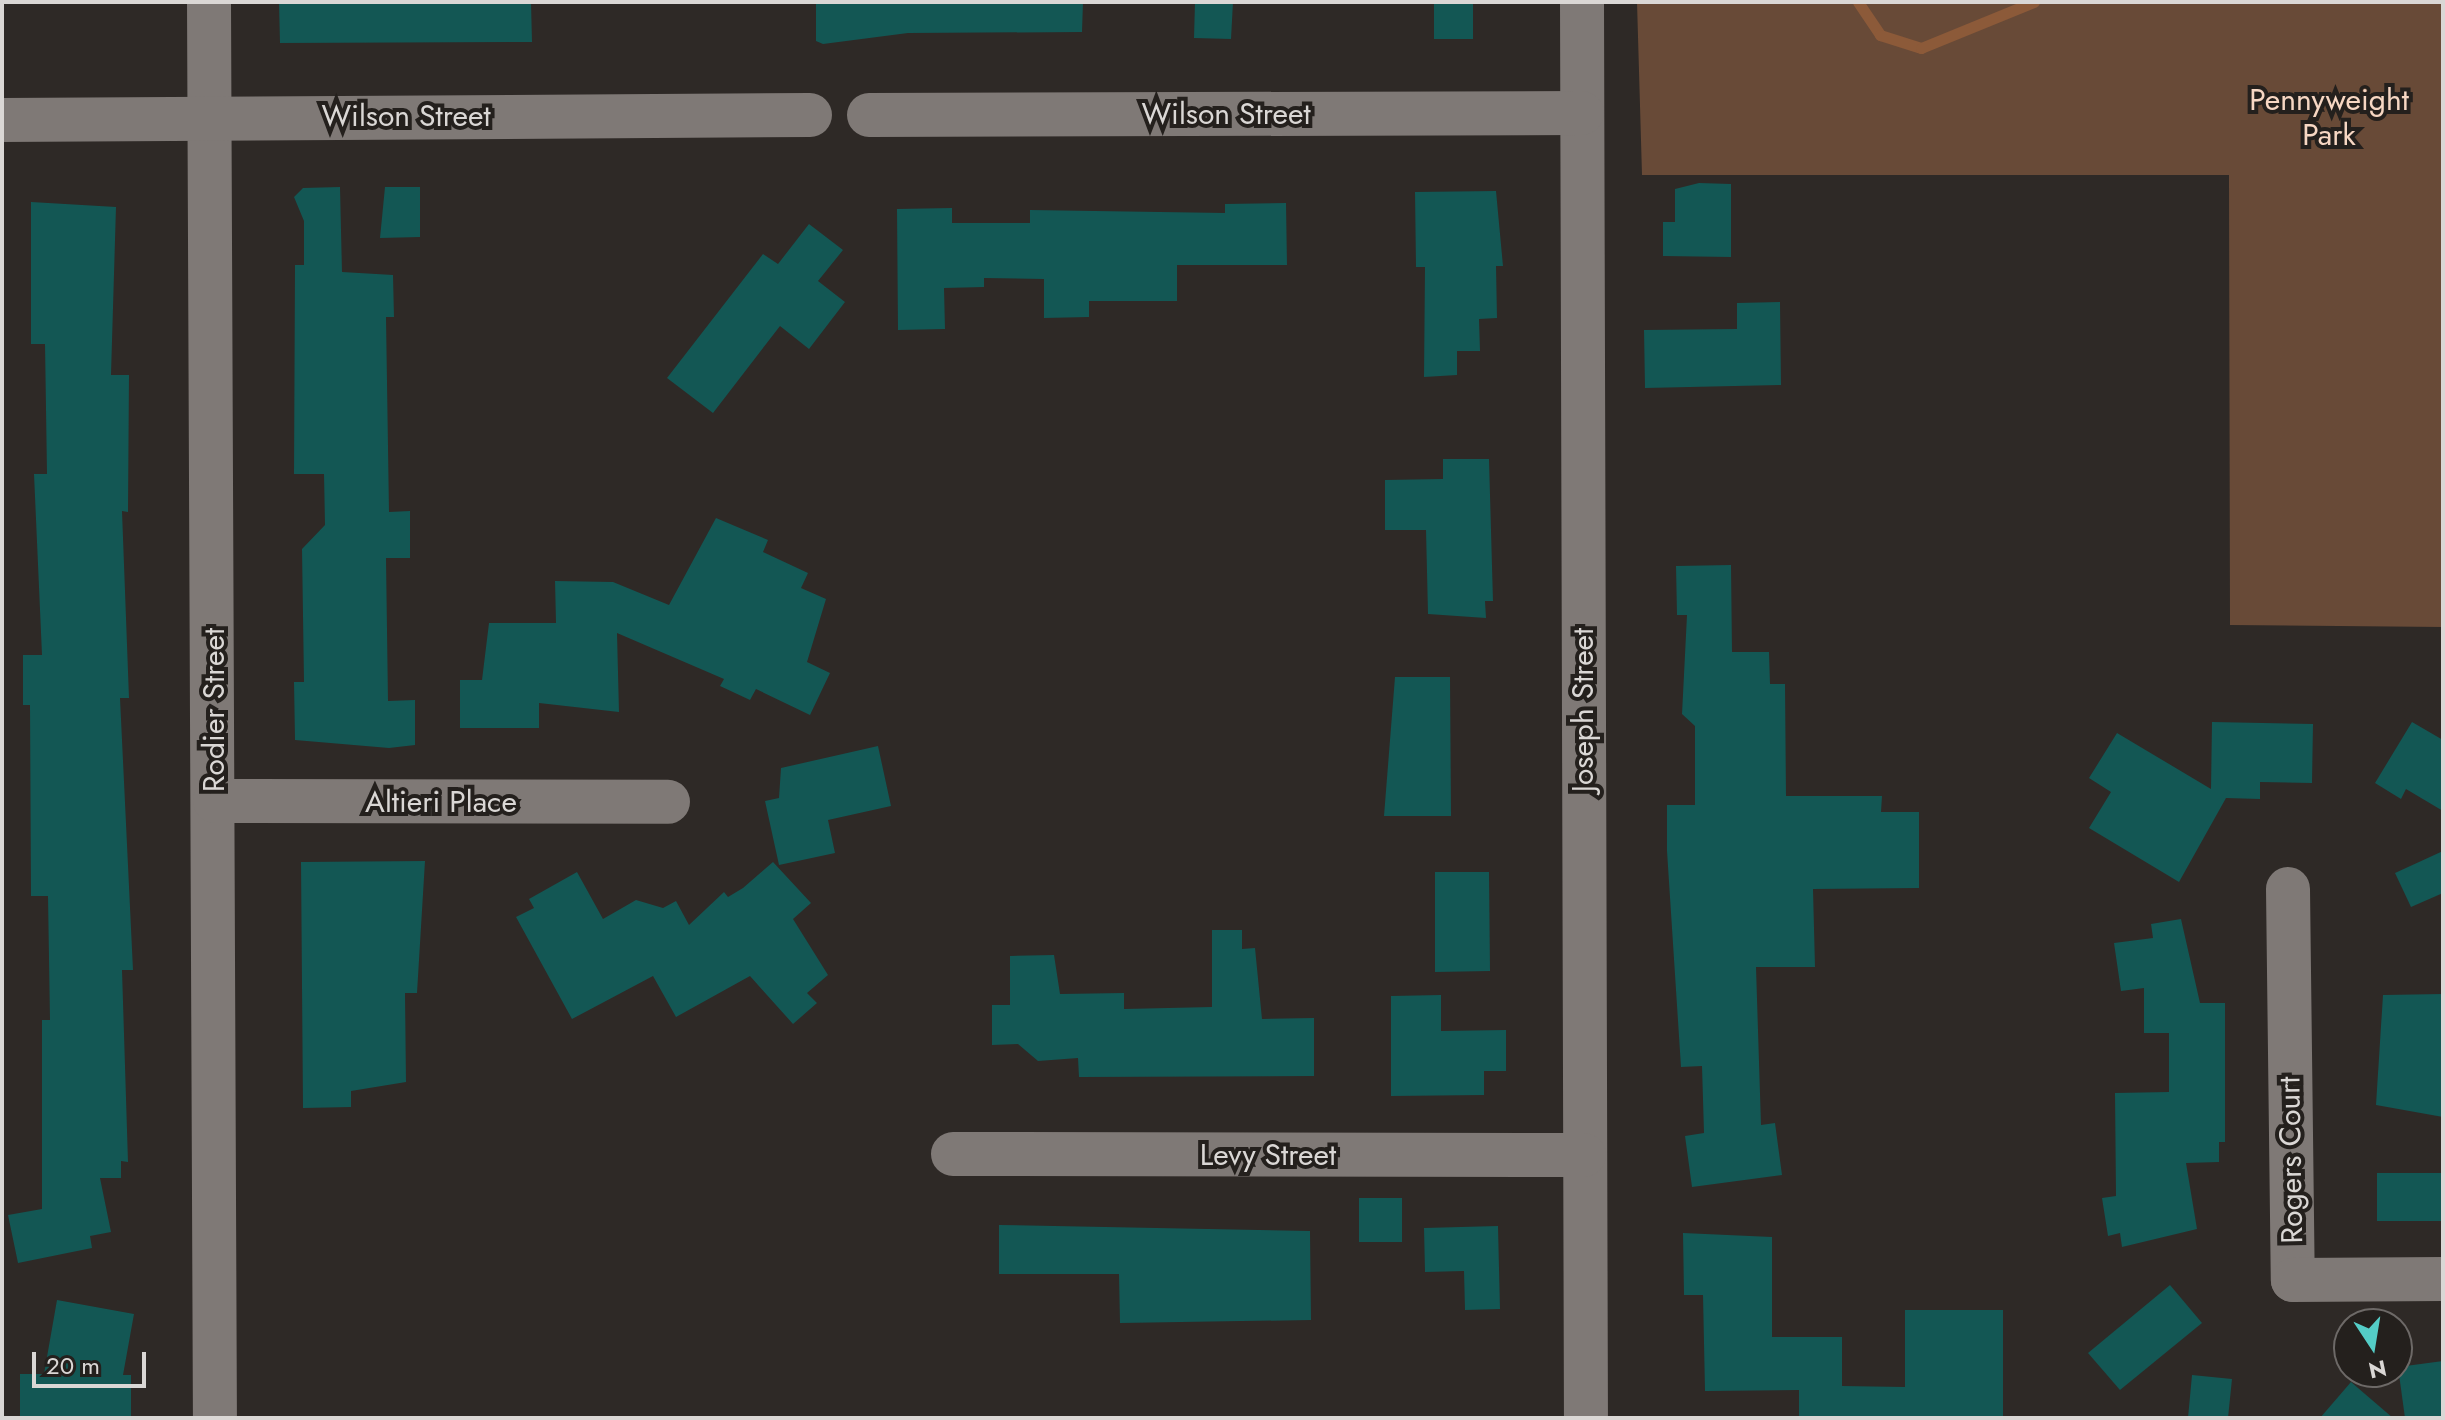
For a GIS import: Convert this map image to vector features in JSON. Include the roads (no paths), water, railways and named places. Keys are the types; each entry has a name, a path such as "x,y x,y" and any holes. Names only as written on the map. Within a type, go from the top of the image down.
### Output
{"street":[{"name":"Rodier Street","path":"209,2 215,801 215,1418"},
{"name":"Joseph Street","path":"1582,2 1586,1418"},
{"name":"Wilson Street","path":"869,115 1582,113"},
{"name":"Wilson Street","path":"2,120 810,115"},
{"name":"Altieri Place","path":"215,801 668,802"},
{"name":"Rogers Court","path":"2288,889 2293,1280 2443,1279"},
{"name":"Levy Street","path":"953,1154 1584,1155"}],"waterway":[{"path":"1858,2 1880,35 1921,48 2034,2"}],"park label":[{"name":"Pennyweight Park","path":"2329,117"}]}
